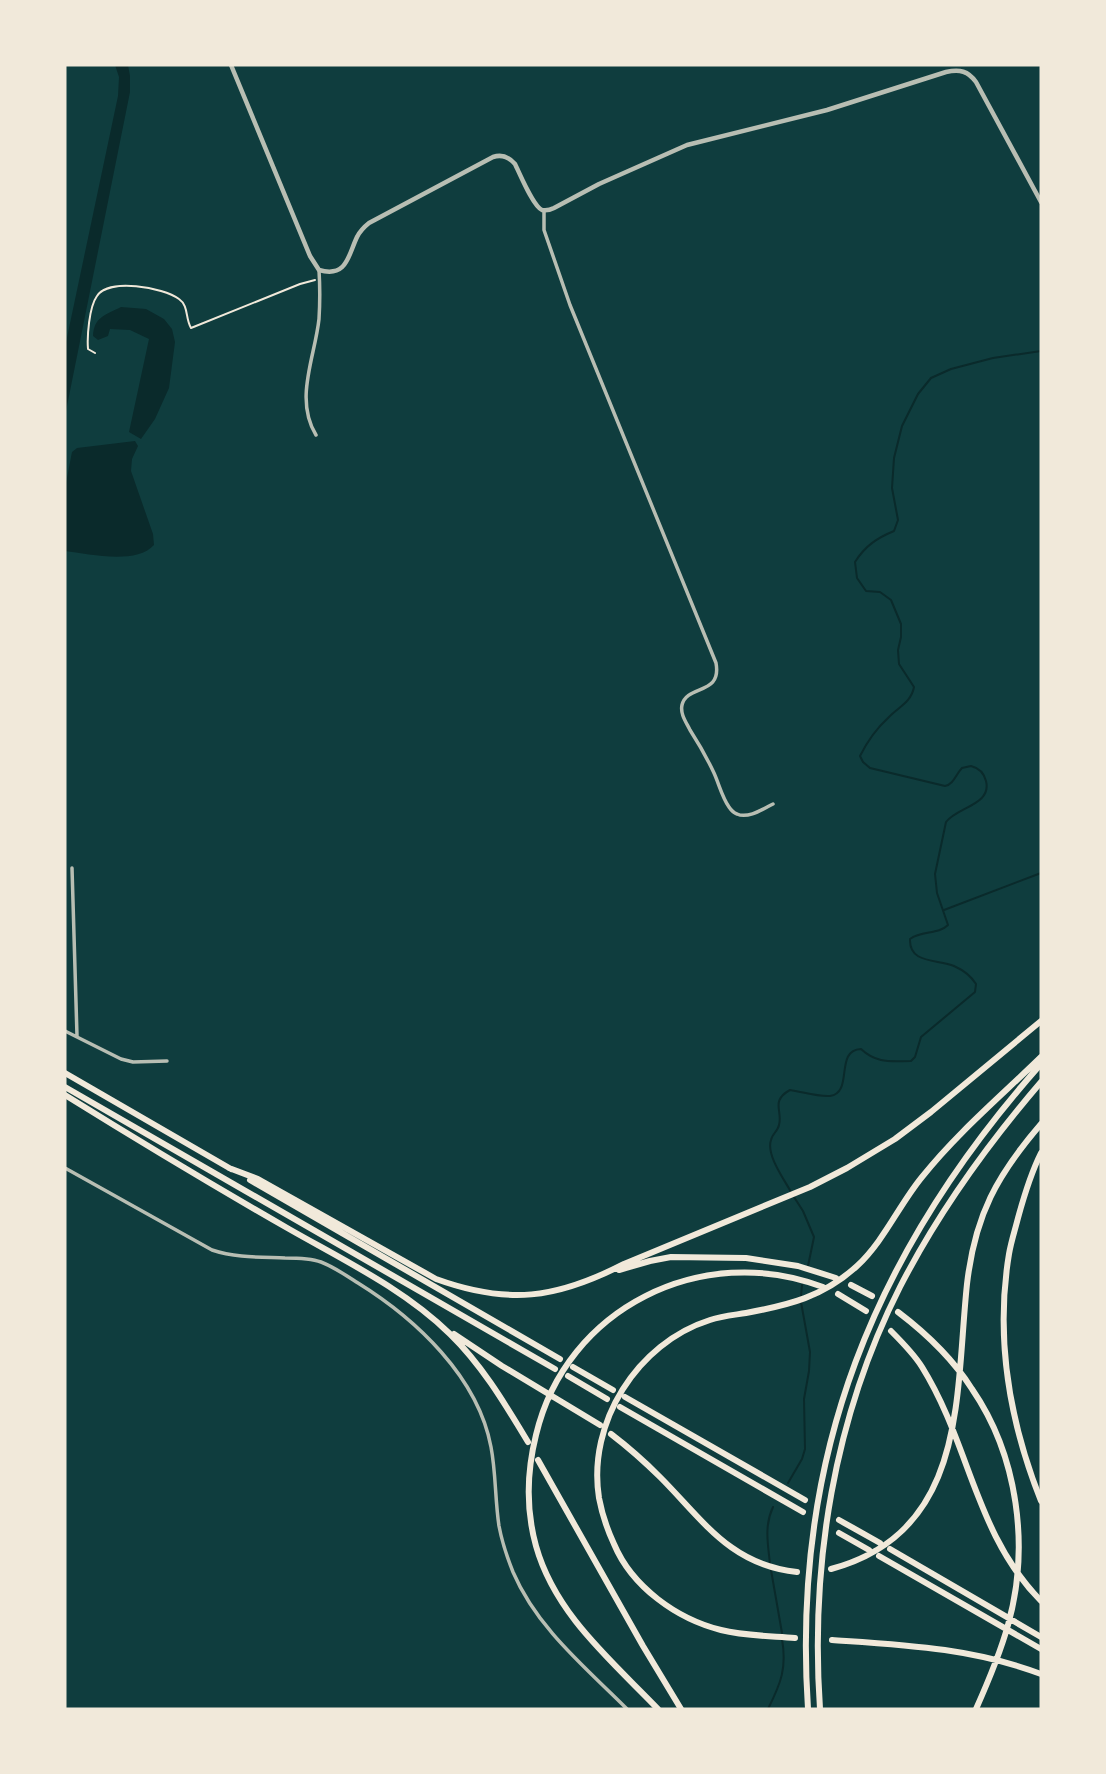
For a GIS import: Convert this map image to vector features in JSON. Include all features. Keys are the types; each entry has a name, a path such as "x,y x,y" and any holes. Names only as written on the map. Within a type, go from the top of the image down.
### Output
{"highway":[{"path":"229,1167 258,1179 436,1279 488,1293 528,1295 568,1288 810,1187 847,1168 895,1139 931,1112 1041,1021"},
{"path":"795,1638 723,1631 696,1623 645,1588 628,1569 605,1523 599,1498 600,1446 610,1411 634,1372 656,1350 682,1333 710,1320 798,1302 821,1291 857,1266 883,1235 909,1193 936,1160 1041,1056"},
{"path":"808,1709 805,1642 808,1572 814,1523 828,1450 849,1379 877,1308 899,1263 937,1199 989,1126 1041,1064"},
{"path":"65,1073 560,1359"},
{"path":"820,1709 817,1639 821,1571 830,1498 853,1404 879,1334 910,1268 947,1206 990,1145 1041,1082"},
{"path":"65,1087 555,1369"},
{"path":"65,1095 416,1304 444,1328 484,1372 528,1442"},
{"path":"831,1569 862,1558 898,1535 925,1502 935,1483 946,1457 956,1414 969,1264 979,1224 994,1188 1019,1149 1041,1124"},
{"path":"1041,1153 1022,1203 1009,1253 1005,1321 1006,1356 1014,1416 1041,1501"},
{"path":"603,1274 671,1257 746,1258 798,1266 836,1278"},
{"path":"659,1709 580,1628 551,1583 540,1560 532,1525 529,1486 535,1460 535,1438 542,1413 557,1380 584,1343 606,1322 646,1295 681,1281 731,1272 758,1272 823,1287"},
{"path":"850,1285 872,1296"},
{"path":"838,1294 866,1311"},
{"path":"898,1312 943,1352 972,1388 999,1440 1016,1505 1019,1544 1009,1625 976,1709"},
{"path":"444,1328 600,1425"},
{"path":"891,1331 910,1350 927,1376 943,1407 993,1534 1022,1580 1041,1601"},
{"path":"573,1367 613,1390"},
{"path":"568,1376 607,1399"},
{"path":"625,1397 804,1500"},
{"path":"621,1407 803,1512"},
{"path":"611,1434 660,1477 711,1532 735,1550 755,1560 797,1572"},
{"path":"535,1460 681,1709"},
{"path":"839,1520 880,1543"},
{"path":"839,1533 869,1550"},
{"path":"890,1549 1041,1636"},
{"path":"879,1556 1041,1649"},
{"path":"832,1640 967,1652 1002,1660 1041,1674"}],"street":[{"path":"231,65 317,267 319,319 305,404 309,422 316,435"},
{"path":"317,267 332,272 342,267 349,259 360,233 369,223 461,172 496,156 506,156 515,164 536,205 544,210 554,208 599,184 687,145 815,113 957,70 965,71 973,78 1041,202"},
{"path":"544,210 544,230 566,293 716,663 714,681 688,696 683,702 684,719 731,810 744,816 773,804"},
{"path":"72,868 77,1037"},
{"path":"65,1031 121,1059 133,1062 167,1061"},
{"path":"65,1168 212,1250 239,1256 323,1262 379,1296 424,1333 465,1384 485,1426 493,1457 501,1539 520,1586 537,1615 556,1638 627,1709"}],"path":[{"path":"94,353 88,349 90,318 98,294 107,289 142,286 180,299 191,328 300,284 319,279"}],"water":[{"path":"115,65 128,65 130,92 65,416 65,347 118,96 119,77"},
{"path":"121,307 146,309 164,319 172,329 175,342 169,388 155,419 141,439 129,432 149,339 130,330 110,329 108,336 98,340 93,336 98,321"},
{"path":"135,441 138,446 132,459 131,471 153,534 154,545 136,555 112,557 65,551 65,488 72,452 77,448"}],"waterway":[{"path":"791,1192 776,1167 770,1146 779,1125 780,1098 790,1090 825,1096 837,1093 841,1088 848,1056 853,1051 861,1049 879,1059 911,1061 915,1057 921,1037 975,992 976,984 967,973 954,966 919,957 914,953 910,939 948,925 937,893 935,874 946,822 979,801 984,795 986,781 981,771 971,766 962,768 953,781 945,786 870,768 863,762 860,756 869,740 907,701 914,687 899,664 901,624 891,600 880,592 866,591 857,578 855,562 872,543 894,531 898,520 892,488 894,458 902,426 918,394 931,378 951,369 993,358 1041,351"},
{"path":"944,910 1041,873"},
{"path":"794,1197 814,1237 808,1266"},
{"path":"801,1296 802,1285"},
{"path":"788,1483 805,1449 804,1399 810,1352 801,1302"},
{"path":"770,1564 768,1528 773,1507"},
{"path":"771,1570 782,1633"},
{"path":"768,1709 782,1675 782,1639"}]}
